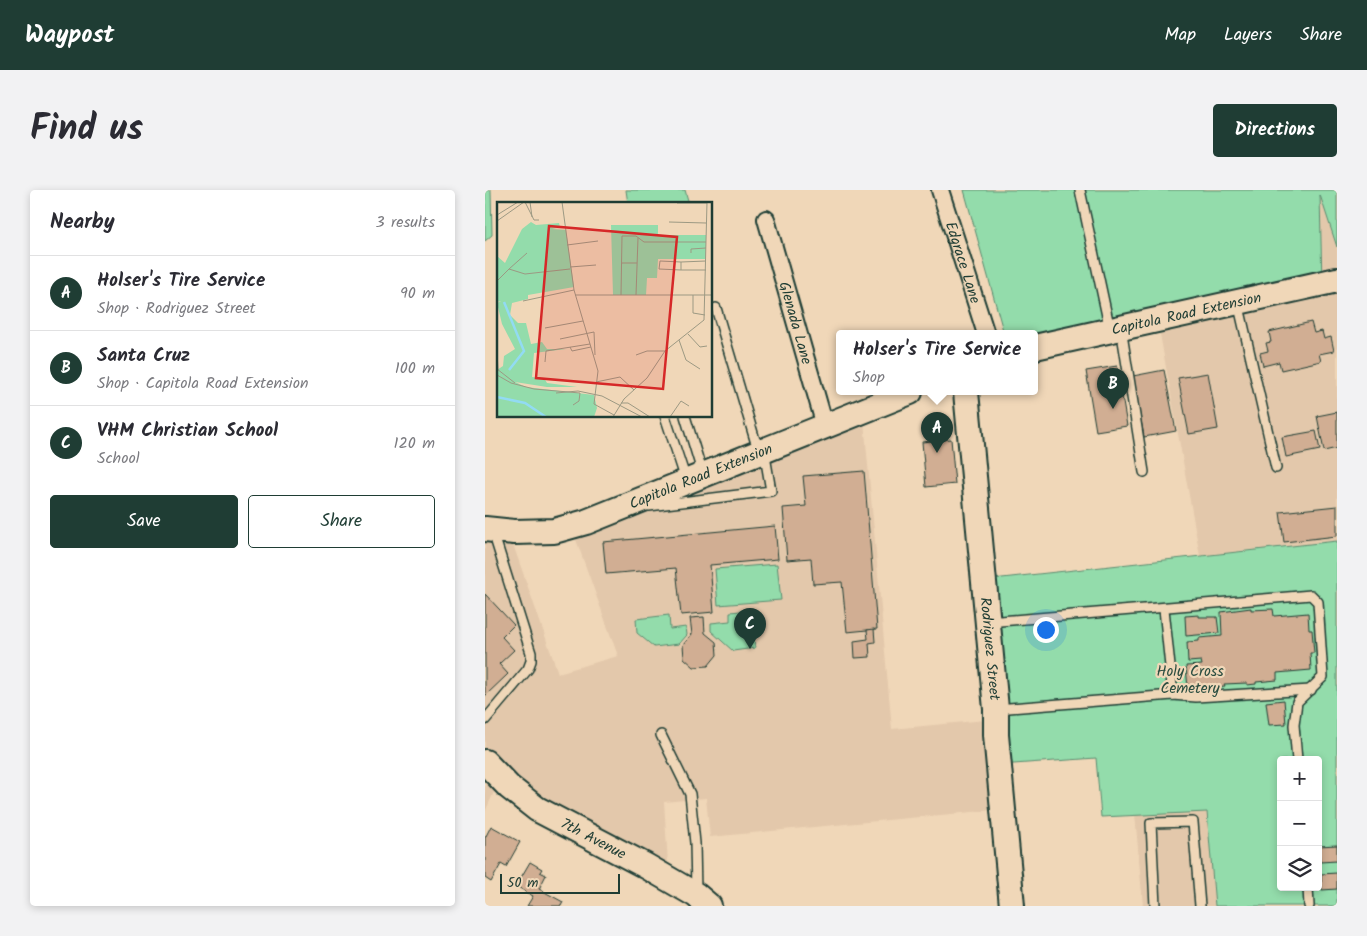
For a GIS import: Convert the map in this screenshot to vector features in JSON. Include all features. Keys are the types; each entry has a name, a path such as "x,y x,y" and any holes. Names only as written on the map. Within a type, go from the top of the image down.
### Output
{"street":[{"name":"Edgrace Lane","path":"940,190 985,330"},
{"name":"Glenada Lane","path":"766,219 825,426"},
{"name":"Capitola Road Extension","path":"1038,346 1337,280"},
{"name":"Capitola Road Extension","path":"489,530 513,532 554,531 586,522 902,395"},
{"name":"Rodriguez Street","path":"966,395 996,709 996,735 1012,906"},
{"name":"7th Avenue","path":"485,762 509,786 537,809 629,857 703,900"}],"lane":[{"path":"1080,190 1115,329 1144,472"},
{"path":"1238,302 1276,468"},
{"path":"617,510 771,491 764,450 755,440 717,308"},
{"path":"666,418 695,479"},
{"path":"685,418 695,479"},
{"path":"485,720 528,668 531,661 531,653 489,530"},
{"path":"987,622 1311,596 1318,602 1323,677 1297,702 1294,725 1297,756"},
{"path":"1164,609 1173,695"},
{"path":"996,709 1173,695 1196,697 1311,690"},
{"path":"661,735 690,794 703,900"},
{"path":"1155,906 1151,823 1193,822 1200,906"},
{"path":"1308,891 1309,906"}],"shaded area":[{"path":"1320,190 1337,190 1337,541 1200,556 1158,323 1322,285"},
{"path":"863,410 892,729 996,719 1004,809 710,837 706,798 664,802 669,879 544,827 499,781 485,812 485,527 508,530 558,673 618,656 570,523"},
{"path":"1207,811 1215,906 1143,906 1135,814"}],"green space":[{"path":"485,190 491,190 492,235 485,241"},
{"path":"626,190 685,190 688,202 628,202"},
{"path":"964,190 1337,190 1337,247 1320,195 1322,285 1038,350 1038,330 1003,330"},
{"name":"Holy Cross Cemetery","path":"1337,541 1337,906 1215,906 1207,812 1101,817 1096,758 1000,765 984,580"},
{"path":"777,564 781,600 718,605 715,569"},
{"path":"751,610 755,648 733,651 711,631 711,623 730,621 730,612"},
{"path":"669,615 670,629 686,627 687,635 679,644 654,647 637,633 636,619"}],"building":[{"path":"1311,322 1314,333 1322,331 1324,339 1331,337 1334,351 1319,354 1321,361 1281,370 1279,362 1263,366 1260,353 1268,351 1266,343 1271,342 1269,332"},
{"path":"1117,366 1127,426 1096,431 1086,371"},
{"path":"1164,370 1176,431 1144,437 1133,376"},
{"path":"1208,373 1218,429 1189,434 1178,378"},
{"path":"1337,412 1337,448 1324,451 1317,416"},
{"path":"1316,431 1320,450 1286,457 1282,437"},
{"path":"951,439 955,484 926,487 922,442"},
{"path":"864,471 877,629 847,632 842,582 813,584 811,558 787,560 783,508 806,506 803,476"},
{"path":"1337,506 1337,536 1284,542 1280,512"},
{"path":"775,526 778,559 710,565 714,612 681,615 676,568 606,574 603,542"},
{"path":"485,594 514,625 502,637 514,650 499,664 508,674 485,696"},
{"path":"1251,608 1251,610 1273,609 1274,616 1308,613 1309,630 1312,630 1314,653 1310,653 1311,670 1277,673 1277,680 1256,682 1256,684 1224,684 1225,686 1188,689 1186,666 1202,665 1201,661 1188,662 1187,642 1199,641 1199,638 1222,636 1221,612"},
{"path":"1199,615 1199,617 1217,617 1219,633 1186,636 1185,616"},
{"path":"704,617 705,633 716,642 717,655 708,666 694,667 684,658 683,645 692,634 690,618"},
{"path":"874,629 875,642 869,643 870,657 855,658 854,641 868,639 867,630"},
{"path":"1284,700 1286,724 1269,725 1266,702"},
{"path":"491,826 520,842 506,867 501,864 491,882 485,878 485,838"},
{"path":"1337,845 1337,861 1322,862 1322,846"},
{"path":"530,862 542,869 540,872 546,875 539,889 563,902 561,906 527,906 533,896 516,886"},
{"path":"1337,873 1337,889 1322,890 1322,874"}],"place":[{"name":"Santa Cruz","path":"1113,409"},
{"name":"Holser's Tire Service","path":"937,453"},
{"name":"VHM Christian School","path":"750,649"}]}
